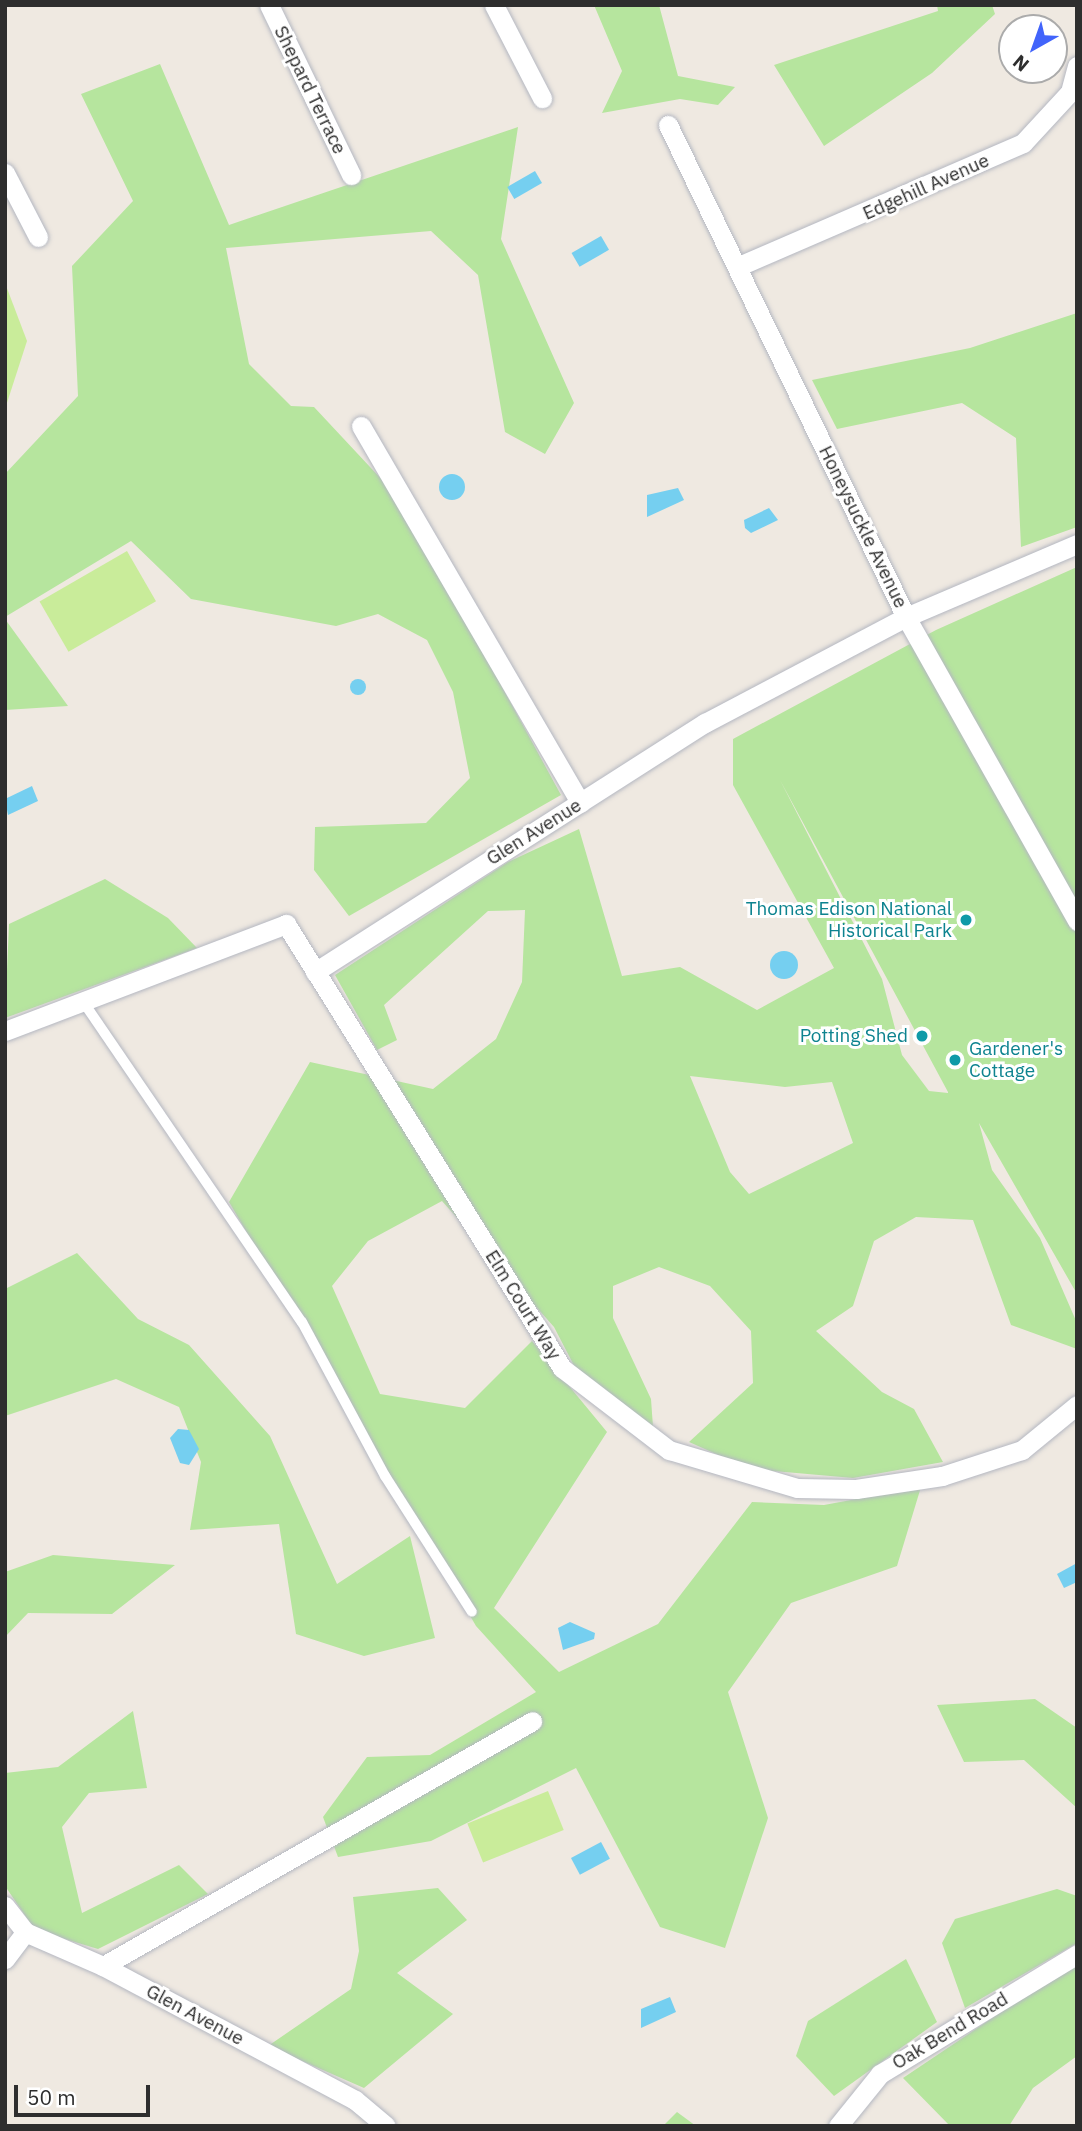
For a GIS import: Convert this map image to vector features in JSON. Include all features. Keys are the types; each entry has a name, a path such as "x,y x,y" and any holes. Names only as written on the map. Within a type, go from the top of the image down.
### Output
{"street":[{"name":"Shepard Terrace","path":"269,5 351,175"},
{"path":"494,5 542,98"},
{"name":"Edgehill Avenue","path":"739,267 1023,143 1070,92 1077,66"},
{"name":"Honeysuckle Avenue","path":"668,125 906,617 1077,920"},
{"path":"5,173 38,237"},
{"path":"361,426 580,803"},
{"name":"Glen Avenue","path":"316,972 705,723 906,617 1077,544"},
{"path":"5,1031 82,999 286,924 316,972"},
{"name":"Elm Court Way","path":"316,972 562,1368 668,1450 797,1488 856,1489 942,1476 1022,1450 1077,1405"},
{"path":"103,1966 532,1721"},
{"name":"Glen Avenue","path":"5,1906 25,1932 103,1966 355,2099 386,2126"},
{"path":"5,1959 25,1932"},
{"name":"Oak Bend Road","path":"838,2126 880,2074 1077,1954"}],"lane":[{"path":"82,999 302,1322 385,1476 472,1612"}],"green space":[{"path":"594,5 659,5 678,76 735,87 718,105 680,99 602,113 622,71"},
{"path":"937,5 992,5 995,14 932,73 824,146 774,65 938,11"},
{"path":"160,64 229,225 518,127 501,239 574,403 545,454 505,432 478,275 431,231 226,248 249,364 291,406 314,407 399,498 561,795 349,916 314,870 315,827 426,823 470,778 453,692 427,640 378,614 336,626 191,599 131,541 5,617 5,474 78,396 72,266 133,201 81,94"},
{"path":"5,283 27,341 5,409"},
{"path":"1077,313 1077,527 1021,547 1016,438 962,403 837,429 812,380 970,348"},
{"path":"127,551 156,601 69,652 40,602"},
{"path":"1077,567 1077,1294 979,1123 992,1170 1040,1238 1077,1323 1077,1349 1011,1325 973,1220 916,1217 874,1241 853,1306 816,1331 882,1392 914,1409 943,1462 853,1478 750,1469 689,1442 753,1383 751,1331 710,1286 659,1267 613,1286 613,1318 651,1399 653,1427 582,1381 554,1327 442,1201 368,1241 332,1286 380,1394 465,1408 532,1341 607,1432 494,1608 559,1672 658,1624 752,1502 824,1505 921,1487 897,1566 791,1603 728,1692 768,1818 725,1948 660,1927 576,1768 431,1841 338,1857 323,1817 367,1757 430,1755 536,1692 476,1626 229,1202 310,1062 433,1089 496,1039 522,982 525,910 488,911 384,1005 397,1040 377,1050 335,975 508,862 579,829 622,976 680,967 757,1010 834,968 733,785 733,739 936,630","holes":["780,780 948,1092 948,1093 929,1091 902,1055 882,979","690,1076 785,1087 832,1082 853,1143 749,1194 730,1172"]},
{"path":"5,619 68,706 5,710"},
{"path":"105,879 168,918 197,948 5,1018 9,924"},
{"path":"77,1253 138,1319 189,1345 270,1436 337,1584 410,1536 435,1638 364,1656 296,1634 279,1524 190,1530 201,1462 179,1407 116,1379 5,1416 5,1289"},
{"path":"53,1555 175,1565 112,1614 28,1613 5,1637 5,1572"},
{"path":"1035,1699 1077,1728 1077,1808 1024,1760 964,1762 937,1705"},
{"path":"133,1711 147,1788 89,1793 62,1827 82,1913 179,1865 208,1894 98,1949 35,1930 5,1886 5,1773 58,1767"},
{"path":"548,1791 564,1830 483,1863 467,1824"},
{"path":"438,1888 467,1920 397,1973 453,2014 364,2088 268,2046 351,1989 359,1951 353,1897"},
{"path":"1057,1889 1077,1896 1077,1943 965,2008 942,1943 955,1919"},
{"path":"906,1959 937,2022 834,2096 796,2056 808,2021"},
{"path":"1077,1961 1077,2056 1033,2088 1009,2126 950,2126 903,2078"},
{"path":"677,2112 696,2126 663,2126"}],"water":[{"path":"535,171 542,183 514,199 507,187"},
{"path":"601,236 609,250 580,267 572,253"},
{"path":"452,474 461,478 465,487 461,496 452,500 443,496 439,487 443,478"},
{"path":"678,488 684,500 647,517 647,495"},
{"path":"769,508 778,520 751,533 745,528 744,520"},
{"path":"355,679 361,679 366,687 364,693 355,695 350,690 350,684"},
{"path":"32,786 38,801 8,815 5,799"},
{"path":"784,951 794,955 798,965 794,975 784,979 774,975 770,965 774,955"},
{"path":"178,1429 189,1430 199,1449 189,1465 180,1463 170,1438"},
{"path":"1077,1563 1077,1582 1064,1588 1057,1574"},
{"path":"570,1622 595,1633 594,1639 563,1650 558,1628"},
{"path":"601,1842 610,1859 580,1875 571,1858"},
{"path":"670,1997 676,2012 641,2028 641,2009"}],"place":[{"name":"Thomas Edison National Historical Park","path":"966,920"},
{"name":"Potting Shed","path":"922,1036"},
{"name":"Gardener's Cottage","path":"955,1060"}]}
